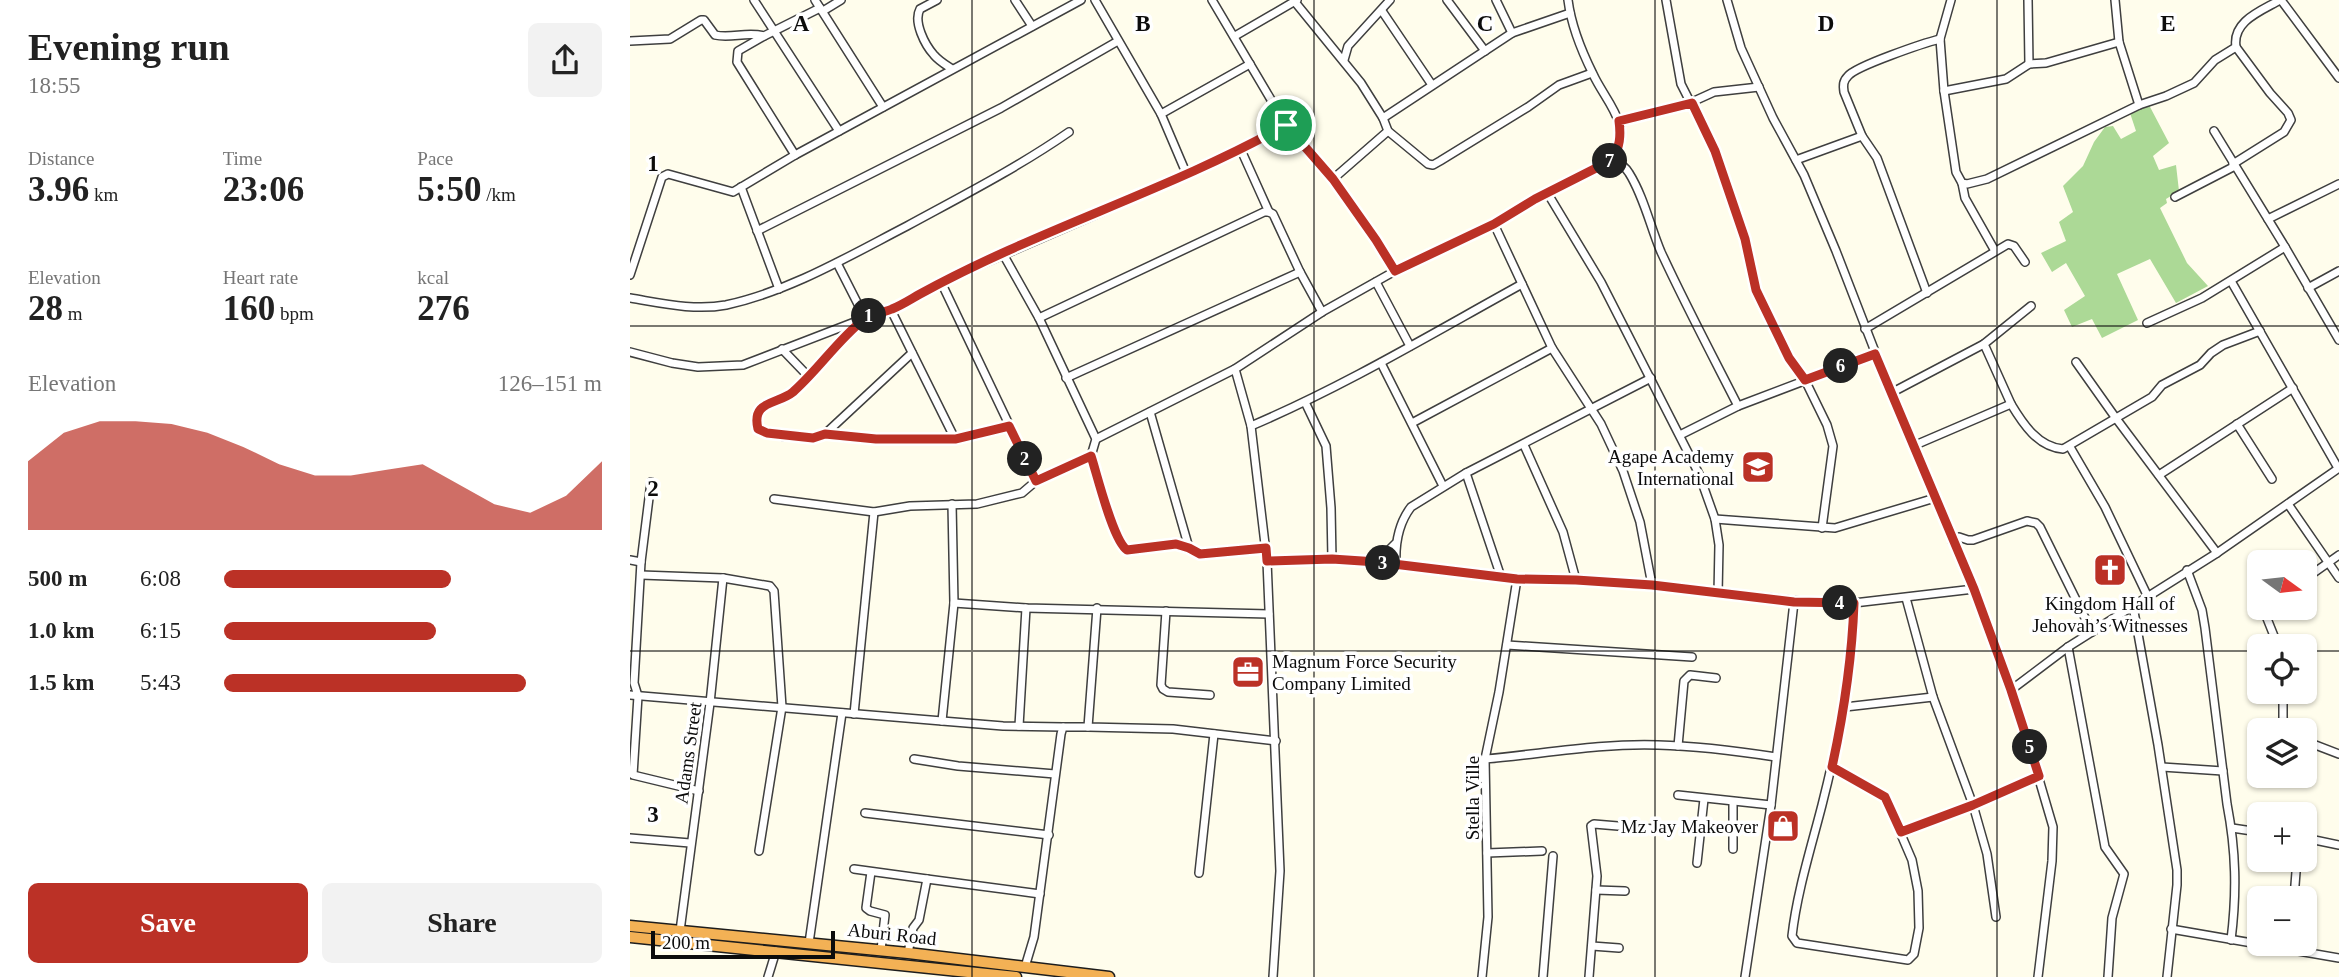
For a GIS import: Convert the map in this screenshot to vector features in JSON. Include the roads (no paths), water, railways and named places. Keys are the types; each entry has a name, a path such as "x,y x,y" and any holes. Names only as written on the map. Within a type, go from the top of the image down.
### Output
{"highway":[{"name":"Aburi Road","path":"630,926 1016,977"},
{"name":"Aburi Road","path":"630,937 778,946 809,943 1109,977"}],"street":[{"path":"754,0 839,131"},
{"path":"815,0 883,107"},
{"path":"795,155 737,62 738,51 841,0"},
{"path":"937,0 920,9 917,17 932,53 952,69"},
{"path":"1015,0 1032,26"},
{"path":"630,275 662,177 668,174 730,192 1080,0"},
{"path":"1095,0 1161,114 1187,175"},
{"path":"1212,0 1286,125 1333,179 1395,271"},
{"path":"1344,60 1348,46 1390,0"},
{"path":"1447,0 1485,51"},
{"path":"1496,0 1512,33"},
{"path":"1096,439 1235,369 1322,312 1395,271 1494,224 1535,199 1612,160 1618,151 1620,140 1619,121 1592,73 1570,13 1568,0"},
{"path":"1666,0 1681,84 1715,151 1745,239 1756,290 1789,358 1805,380 1827,425 1833,446 1822,528"},
{"path":"1727,0 1741,48 1796,160 1836,251 1875,354 1974,589 2039,776 2053,827 2052,861 2038,977"},
{"path":"1951,0 1940,39 1944,91 1956,172 1965,198 1995,251"},
{"path":"2028,0 2029,64"},
{"path":"2115,0 2119,42 2139,105"},
{"path":"2175,197 2234,165 2284,132 2291,120 2236,47 2235,37 2239,28 2249,18 2281,0 2339,78"},
{"path":"1235,36 1296,1 1344,60 1383,118 1388,131 1428,164 1433,164 1528,107 1559,85 1592,73"},
{"path":"1382,11 1432,85"},
{"path":"1383,118 1512,33 1570,13"},
{"path":"630,41 670,39 701,20 704,20 715,35 726,37 754,33 764,36"},
{"path":"1927,293 1877,158 1862,136 1844,92 1845,79 1850,73 1922,43 1940,39"},
{"path":"757,231 1001,108 1118,41"},
{"path":"1944,91 2006,79 2029,64 2046,63 2119,42"},
{"path":"1962,183 1987,179 2139,105 2194,83 2215,60 2236,47"},
{"path":"1161,114 1250,64"},
{"path":"1619,121 1692,103 1714,92 1759,87"},
{"path":"630,352 698,367 743,365 891,310 941,282 1187,175 1286,125"},
{"path":"1333,179 1388,131"},
{"path":"2214,131 2286,247 2339,340"},
{"path":"630,298 670,305 715,306 779,289 837,263 1013,168 1069,132"},
{"path":"1796,160 1862,136"},
{"path":"1241,150 1269,212 1273,214 1322,312"},
{"path":"1612,160 1622,164 1628,171 1676,285 1738,406"},
{"path":"2268,219 2339,184"},
{"path":"741,187 779,289"},
{"path":"1548,194 1601,282 1699,474 1716,519 1719,545 1718,594"},
{"path":"1039,318 1269,212"},
{"path":"1494,224 1552,348 1601,424 1636,505 1652,585"},
{"path":"1865,329 2008,244 2014,246 2025,262"},
{"path":"2147,323 2202,298 2286,247"},
{"path":"1003,254 1039,318 1096,439 1091,456 1122,547 1132,550 1176,544 1200,554 1266,548"},
{"path":"837,263 865,318"},
{"path":"2308,288 2339,271"},
{"path":"1066,378 1300,272"},
{"path":"2011,690 2068,647 2217,553 2339,468 2231,281"},
{"path":"941,282 1036,481"},
{"path":"1376,282 1410,346"},
{"path":"1251,426 1381,363 1522,284"},
{"path":"1891,393 1984,344 2031,306"},
{"path":"891,310 955,439"},
{"path":"865,318 792,393 762,407 757,416 758,429 767,433 813,438 825,434 876,439 955,439 1009,426"},
{"path":"1984,344 2011,404 2024,423 2042,442 2053,448 2063,449 2152,397 2162,385 2200,365 2223,345 2260,331"},
{"path":"1412,423 1552,348"},
{"path":"782,349 808,376"},
{"path":"825,434 912,353"},
{"path":"1680,435 1738,406 1875,354"},
{"path":"2076,362 2217,553"},
{"path":"1381,363 1443,486"},
{"path":"1235,369 1251,426 1267,561 1280,871 1273,977"},
{"path":"1396,564 1395,544 1405,514 1411,507 1466,473 1651,378"},
{"path":"2160,475 2293,388"},
{"path":"1305,402 1326,446 1332,559"},
{"path":"1913,446 2011,404"},
{"path":"1150,412 1189,548"},
{"path":"2237,424 2272,479"},
{"path":"1524,444 1563,532 1576,580"},
{"path":"2070,447 2105,507 2147,596"},
{"path":"774,499 874,512 910,506 977,504 1022,493 1036,481 1091,456"},
{"path":"1466,473 1501,577"},
{"path":"651,482 641,562 632,774 699,791"},
{"path":"1716,519 1835,528 1935,498"},
{"path":"942,721 954,603 953,504"},
{"path":"2288,504 2339,578"},
{"path":"854,714 874,512"},
{"path":"1952,541 1959,537 1973,540 2027,521 2036,523 2092,632"},
{"path":"1377,562 1395,544"},
{"path":"2317,571 2339,555"},
{"path":"1267,561 1332,559 1377,562 1517,579 1652,585 1794,602 1854,603 1974,589"},
{"path":"630,560 641,562"},
{"path":"2187,570 2203,619 2232,828 2236,886 2231,940"},
{"path":"641,575 723,578 769,586 774,591 782,707 760,851"},
{"name":"Adams Street","path":"680,931 710,703 723,578"},
{"name":"Stella Ville","path":"1482,977 1488,917 1485,759 1517,579"},
{"path":"1906,598 1933,697 1973,805 1987,853 1996,917"},
{"path":"1745,977 1771,805 1794,602"},
{"path":"954,603 1026,608 1269,614"},
{"path":"1832,767 1885,797 1901,832 1912,860 1918,891 1919,928 1911,958 1898,960 1797,943 1793,940 1804,877 1845,707 1852,657 1854,603"},
{"path":"2133,606 2162,767 2177,870 2167,977"},
{"path":"1019,726 1026,608"},
{"path":"1088,727 1097,608"},
{"path":"1166,611 1161,685 1163,690 1210,695"},
{"path":"1507,645 1692,657"},
{"path":"2068,647 2105,847 2124,874 2111,925 2108,977"},
{"path":"1678,746 1684,681 1690,675 1716,678"},
{"path":"634,695 1019,726 1173,729 1276,741"},
{"path":"1845,707 1933,697"},
{"path":"809,943 842,713"},
{"path":"1025,967 1034,937 1063,727"},
{"path":"1199,873 1214,734"},
{"path":"1485,759 1656,744 1735,750 1776,757"},
{"path":"2317,746 2339,754"},
{"path":"914,759 958,766 1055,774"},
{"path":"2162,767 2223,771"},
{"path":"1901,832 2039,776"},
{"path":"1678,795 1771,805"},
{"path":"1697,863 1704,799"},
{"path":"1733,802 1733,849"},
{"path":"865,813 1049,835"},
{"path":"1589,977 1597,861 1592,825 1665,830"},
{"path":"2232,828 2247,830"},
{"path":"630,838 690,843"},
{"path":"2317,840 2339,845"},
{"path":"1488,853 1542,850"},
{"path":"1543,977 1553,856"},
{"path":"854,869 1040,894"},
{"path":"871,872 866,908 886,915 881,950"},
{"path":"908,953 913,928 919,920 927,879"},
{"path":"1596,890 1625,891"},
{"path":"2171,929 2247,942"},
{"path":"768,977 778,946"},
{"path":"1592,946 1619,948"},
{"path":"2317,953 2339,958"}],"place":[{"name":"Agape Academy International","path":"1758,467"},
{"name":"Kingdom Hall of Jehovah’s Witnesses","path":"2110,570"},
{"name":"Magnum Force Security Company Limited","path":"1248,672"},
{"name":"Mz Jay Makeover","path":"1783,826"}]}
